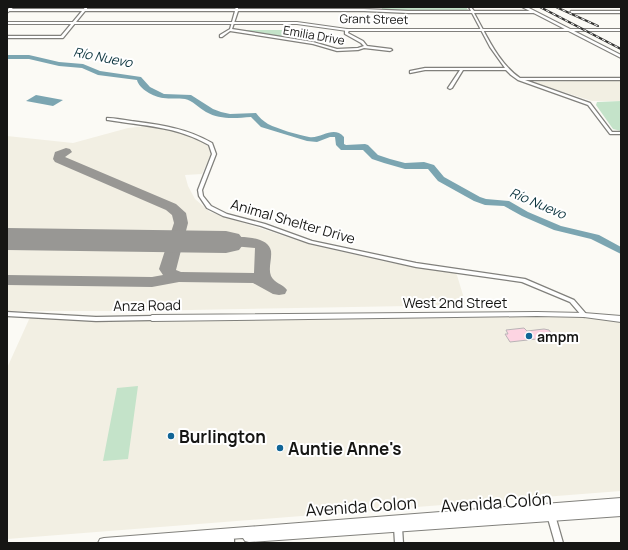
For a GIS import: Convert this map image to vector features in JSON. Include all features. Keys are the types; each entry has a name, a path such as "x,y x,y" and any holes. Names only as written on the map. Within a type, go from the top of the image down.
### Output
{"main road":[{"path":"524,7 621,57"},
{"path":"572,32 572,34 590,45 621,61"},
{"name":"Avenida Colon","path":"104,543 621,503"},
{"name":"Avenida Colón","path":"182,543 230,541 551,515 621,511"}],"street":[{"path":"470,7 501,61 512,75 519,79 589,104 611,133 621,133"},
{"path":"9,10 86,8 364,8 473,12 533,12"},
{"path":"7,37 62,37 86,8"},
{"path":"221,36 230,30 237,8"},
{"path":"571,12 621,12"},
{"name":"Grant Street","path":"7,23 308,24 347,30 621,30"},
{"name":"Emilia Drive","path":"230,30 313,43 337,50 352,50 366,46 348,35 346,33 347,30"},
{"path":"364,47 390,50"},
{"path":"450,88 462,69"},
{"path":"411,72 425,70 507,69"},
{"path":"519,79 621,78"},
{"name":"Animal Shelter Drive","path":"108,119 164,127 186,133 211,144 214,154 200,190 200,196 204,202 216,211 263,225 311,242 416,265 523,280 572,301 584,315"},
{"name":"Anza Road","path":"7,314 96,319 288,316"},
{"name":"West 2nd Street","path":"288,316 537,314 584,315 621,319"},
{"path":"551,515 559,543"},
{"path":"398,527 399,543"}],"shaded area":[{"path":"621,80 621,101 592,101 532,82"},
{"path":"146,126 181,133 196,138 208,146 211,154 202,174 185,175 188,186 195,199 210,212 312,245 392,263 456,272 466,305 137,311 7,311 7,136 73,143 128,128"},
{"path":"537,314 621,319 621,491 7,539 7,368 31,315 96,319"}],"green space":[{"path":"382,7 466,7 468,10 408,11 382,9"},
{"path":"239,30 292,30 281,37"},
{"path":"621,101 621,131 613,129 596,105 597,102"},
{"path":"138,386 128,459 103,461 117,388"}],"water":[{"path":"36,95 63,100 53,106 26,101"}],"building":[{"name":"ampm","path":"524,328 527,331 544,329 549,330 554,337 510,342 505,334 508,334 506,330"}],"waterway":[{"name":"Río Nuevo","path":"7,57 29,57 59,64 83,66 98,73 139,78 141,83 147,89 163,96 188,97 210,111 219,114 230,116 253,115 264,125 307,139 317,140 329,134 337,135 340,137 340,145 344,148 365,147 375,157 387,161 405,166 424,165 431,167 441,179 477,199 485,202 506,203 525,214 558,228 595,237 621,251"}],"taxiway":[{"path":"66,152 59,155 59,159 171,207 179,213 181,223 167,269 170,273 179,277"},
{"path":"226,242 252,242 261,245 263,249 262,272 267,283"},
{"path":"7,280 152,282 179,277"},
{"path":"179,277 256,278 279,290"}],"runway":[{"path":"7,239 226,242"}],"railway":[{"path":"540,7 621,49"},
{"path":"556,7 598,26"}],"place":[{"name":"ampm","path":"529,336"},
{"name":"Burlington","path":"171,436"},
{"name":"Auntie Anne's","path":"280,448"}]}
